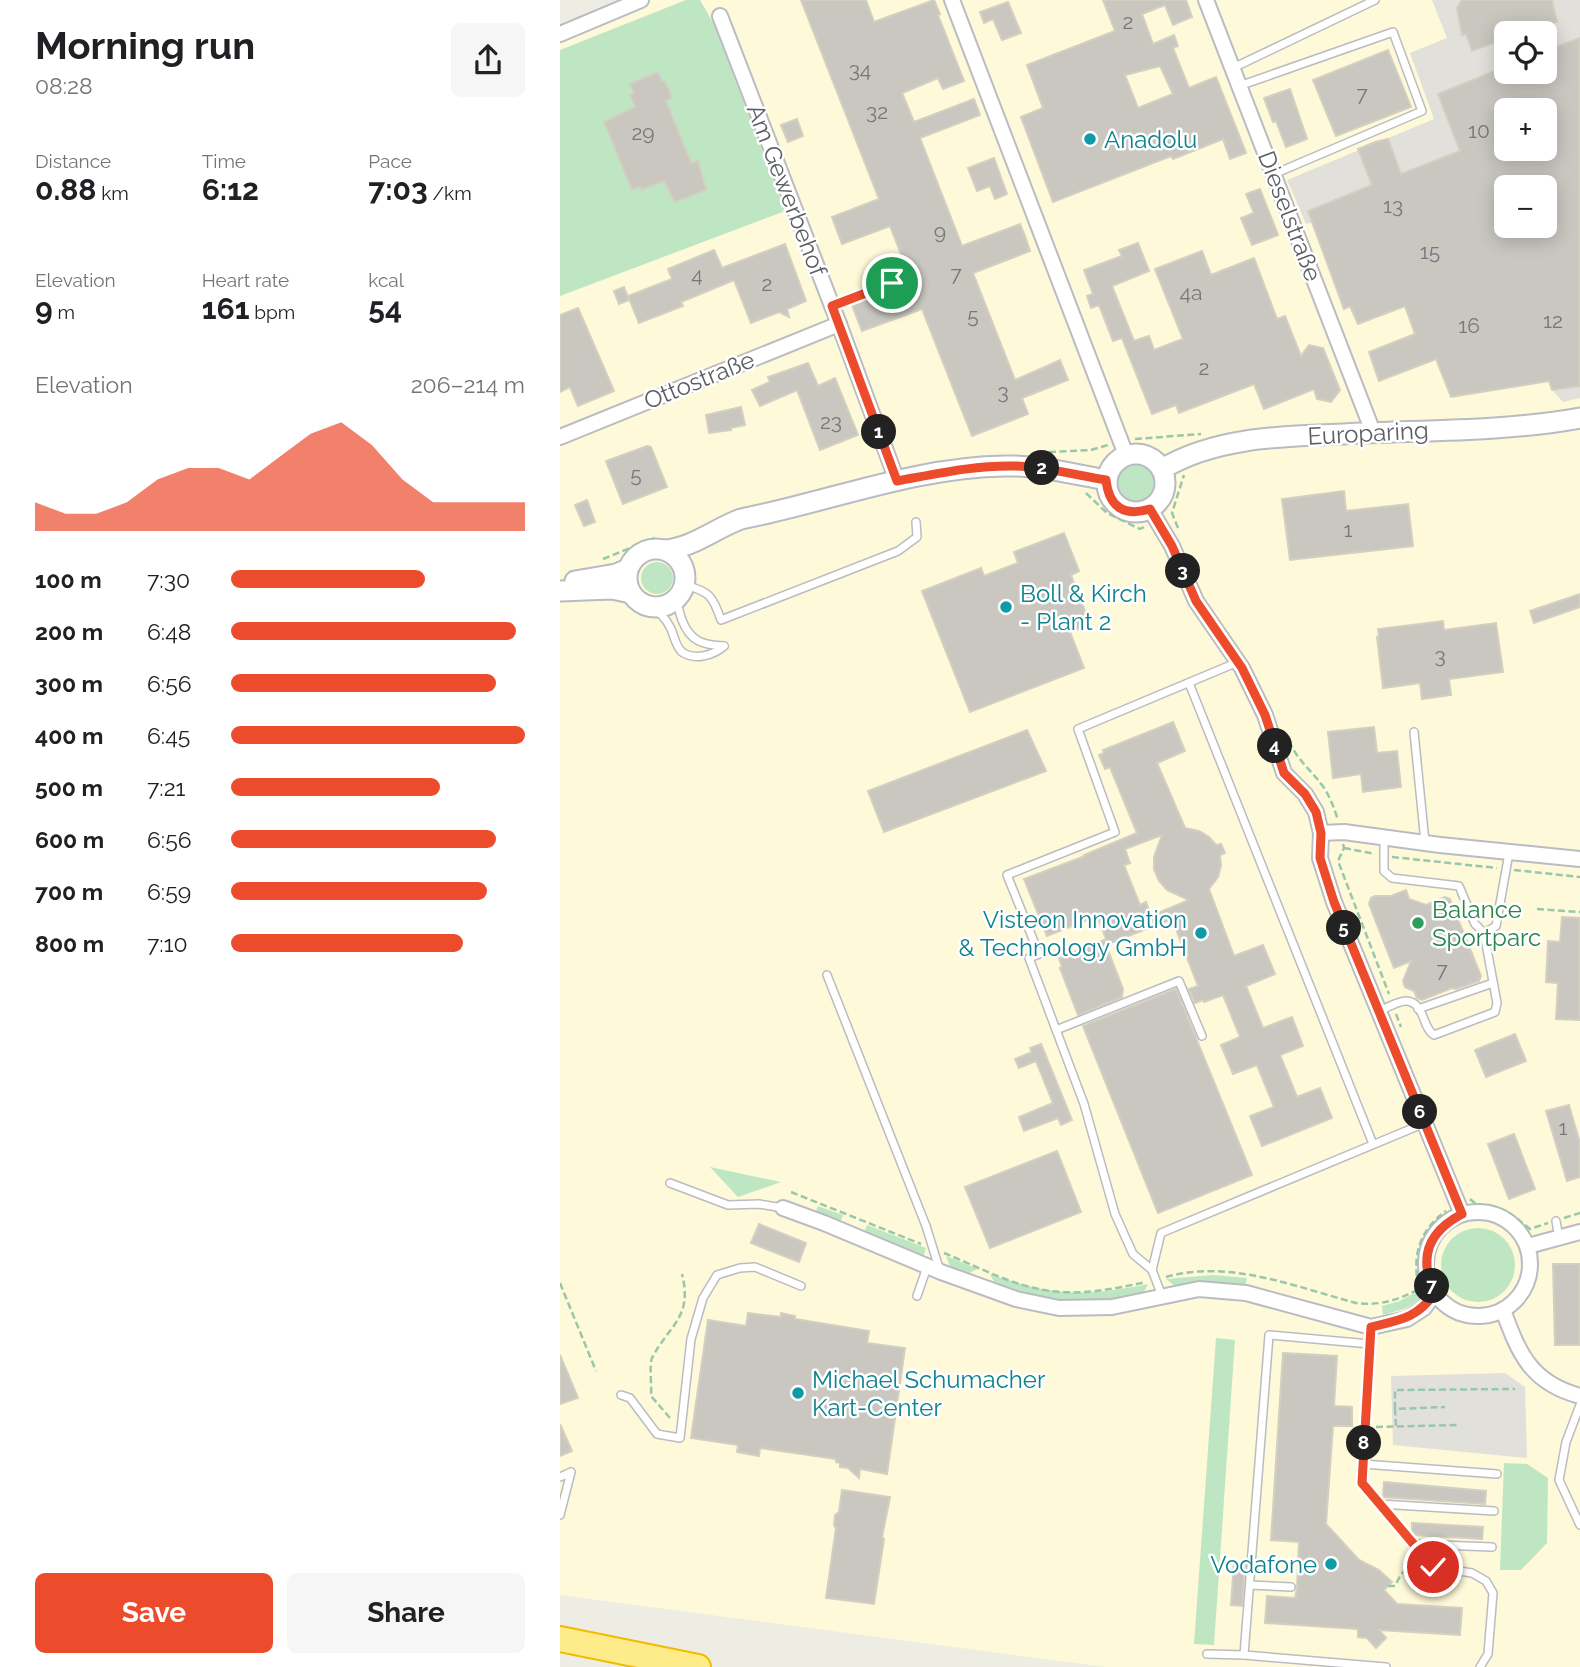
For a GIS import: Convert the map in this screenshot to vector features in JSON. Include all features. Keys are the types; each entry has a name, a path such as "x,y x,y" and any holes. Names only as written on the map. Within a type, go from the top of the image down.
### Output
{"highway":[{"path":"560,1639 698,1667"}],"street":[{"path":"952,0 1126,456"},
{"name":"Dieselstraße","path":"1206,0 1373,432"},
{"path":"560,34 639,1"},
{"name":"Am Gewerbehof","path":"720,16 897,481"},
{"name":"Ottostraße","path":"560,437 839,324"},
{"name":"Europaring","path":"1162,469 1183,456 1227,444 1305,436 1475,429 1580,418"},
{"path":"1097,478 1126,456 1146,456 1156,461 1165,480 1164,492 1154,515"},
{"path":"766,514 702,551 682,584 665,605 650,606 631,593 627,581 628,569 642,552 681,547 725,524 897,481 970,468 1037,468 1097,478 1114,504 1125,511 1154,515"},
{"path":"1154,515 1172,546 1196,601 1238,662 1265,715 1284,773 1305,794 1316,812 1321,833 1320,858 1325,879 1460,1209"},
{"path":"665,550 678,559 682,584"},
{"path":"560,589 580,579 616,574 628,569"},
{"path":"560,589 612,589 631,593"},
{"path":"1321,833 1344,832 1509,853 1580,859"},
{"path":"783,1208 1016,1299 1059,1308 1112,1307 1199,1289 1246,1293 1371,1327 1406,1319 1424,1308 1435,1293"},
{"path":"1460,1209 1494,1214 1508,1221 1520,1232 1528,1246 1530,1276 1515,1302 1503,1310 1473,1316 1452,1308 1435,1293 1428,1279 1426,1262 1429,1247 1437,1233 1460,1209"},
{"path":"1528,1246 1580,1232"},
{"path":"1503,1310 1520,1355 1527,1363 1541,1378 1564,1392 1580,1396"}],"lane":[{"path":"1232,68 1375,0"},
{"path":"1239,86 1392,32 1397,44 1422,111 1273,174"},
{"path":"832,306 892,283"},
{"path":"650,606 663,616 682,651 697,656 718,652 724,646 702,644 688,632 679,610 682,584 707,592 717,607 721,620 898,551 917,537 916,522"},
{"path":"1162,1296 1152,1270 1133,1254 1115,1214 1084,1104 1029,958 1039,954 1007,875 1115,832 1077,729 1238,662"},
{"path":"1189,683 1373,1144"},
{"path":"1414,733 1425,843"},
{"path":"1379,1011 1407,1001 1418,1009 1428,1031 1434,1035 1495,1012 1497,1003 1484,933 1475,924 1459,886 1392,878 1384,871 1384,838"},
{"path":"1484,933 1496,926 1509,853"},
{"path":"827,975 933,1249 934,1269 917,1296"},
{"path":"1056,1030 1179,981 1202,1035"},
{"path":"1418,1009 1493,983"},
{"path":"1152,1270 1161,1233 1425,1123"},
{"path":"670,1183 728,1206 759,1204 783,1208"},
{"path":"1556,1221 1559,1238"},
{"path":"621,1395 630,1398 657,1434 680,1438 691,1339 703,1298 718,1275 740,1268 755,1267 801,1286"},
{"path":"1371,1327 1362,1483 1433,1567 1472,1573 1486,1581 1493,1593 1488,1654 1480,1667"},
{"path":"1244,1655 1269,1335 1370,1344"},
{"path":"1580,1405 1566,1442 1559,1480 1580,1525"},
{"path":"1363,1464 1497,1474"},
{"path":"560,1477 571,1472 561,1510"},
{"path":"1380,1504 1494,1511"},
{"path":"1413,1544 1492,1547"},
{"path":"1250,1585 1291,1587"},
{"path":"1206,1654 1386,1667"}],"path":[{"path":"1175,436 1187,469 1172,513 1180,531"},
{"path":"1097,478 1085,492 1107,513 1140,529 1154,515 1172,513"},
{"path":"1287,736 1297,758 1332,802 1338,822"},
{"path":"1344,848 1385,856 1580,877"},
{"path":"1537,909 1580,912"},
{"path":"791,1192 1021,1284 1059,1292 1104,1291 1175,1275 1217,1272 1265,1277 1369,1305 1399,1300 1419,1289 1415,1253 1428,1229 1434,1220 1460,1209 1471,1199 1478,1205 1494,1205 1530,1229 1580,1213"},
{"path":"670,1418 651,1396 651,1361 678,1322 687,1293 682,1274"},
{"path":"560,1283 596,1371"},
{"path":"1396,1427 1395,1390 1515,1389"},
{"path":"1395,1409 1445,1407"},
{"path":"1365,1428 1460,1425"},
{"path":"1388,1586 1395,1586 1401,1574 1424,1556"}],"shaded area":[{"path":"623,0 1580,0 1580,1667 1106,1667 560,1595 560,25"},
{"path":"1432,0 1580,0 1580,398 1563,402 1552,390 1500,255 1312,222 1306,224 1287,180 1434,119 1410,53 1447,38"},
{"path":"1505,1373 1525,1387 1527,1458 1393,1445 1391,1376"}],"green space":[{"path":"686,0 700,0 714,24 785,211 560,296 560,50"},
{"path":"1136,464 1150,469 1155,483 1150,497 1136,502 1122,497 1117,483 1122,469"},
{"path":"657,562 668,567 673,578 668,589 657,594 646,589 641,578 646,567"},
{"path":"710,1167 781,1182 738,1197"},
{"path":"818,1206 843,1215 840,1223 815,1214"},
{"path":"867,1225 926,1248 923,1257 864,1233"},
{"path":"1471,1228 1485,1228 1499,1234 1509,1244 1515,1265 1513,1279 1499,1296 1485,1302 1471,1302 1457,1296 1447,1286 1441,1272 1441,1258 1447,1244 1457,1234"},
{"path":"946,1256 978,1269 966,1274 951,1269"},
{"path":"990,1274 1032,1287 1069,1292 1105,1291 1148,1284 1143,1294 1123,1298 1052,1300 996,1286"},
{"path":"1213,1275 1247,1278 1245,1287 1176,1287 1166,1279"},
{"path":"1418,1291 1422,1299 1404,1309 1383,1315 1382,1306 1400,1301"},
{"path":"1216,1338 1235,1340 1214,1645 1194,1644"},
{"path":"1504,1463 1527,1464 1548,1478 1547,1543 1521,1570 1500,1570"}],"building":[{"path":"801,0 866,0 874,22 934,0 964,81 943,89 938,78 902,93 914,122 974,99 980,115 920,138 962,246 1020,224 1025,236 1030,251 973,273 1015,380 1060,360 1068,380 1022,398 1028,414 972,436 922,309 862,331 852,305 912,282 890,226 842,244 832,217 879,199"},
{"path":"1103,0 1186,0 1192,17 1173,25 1165,5 1142,14 1153,44 1174,35 1178,46 1173,48 1189,88 1216,77 1246,153 1230,159 1223,139 1173,159 1171,156 1053,202 1021,117 1043,108 1027,65 1115,31","holes":["1160,66 1173,94 1138,108 1125,75"]},
{"path":"1462,0 1552,0 1557,21 1494,21 1494,43 1472,51 1466,34 1462,35 1457,8"},
{"path":"1008,2 1021,33 1002,40 993,19 984,23 980,12"},
{"path":"1580,38 1580,386 1552,390 1549,381 1451,397 1436,359 1379,381 1369,352 1415,334 1405,306 1358,324 1350,306 1344,309 1308,211 1372,185 1358,149 1375,142 1388,139 1401,174 1460,151 1438,94 1494,71 1494,84 1557,84 1557,47"},
{"path":"1388,50 1411,107 1336,136 1313,80"},
{"path":"658,72 672,98 666,101 691,163 698,161 706,190 675,202 664,181 641,190 640,187 632,190 604,122 635,107 630,95 634,93 630,84"},
{"path":"1290,89 1307,139 1286,147 1264,98"},
{"path":"797,119 803,136 788,142 781,125"},
{"path":"994,158 1007,194 995,199 990,186 977,191 968,168"},
{"path":"1260,189 1278,235 1252,245 1241,218 1254,213 1246,194"},
{"path":"1138,243 1149,271 1112,286 1134,341 1149,336 1154,350 1183,339 1155,269 1202,251 1211,275 1254,258 1277,319 1285,316 1301,356 1309,345 1323,348 1340,390 1331,402 1317,399 1314,389 1264,409 1254,384 1179,413 1176,405 1152,414 1122,338 1113,341 1099,305 1091,308 1087,296 1093,294 1084,270 1122,256 1119,250"},
{"path":"785,244 806,301 787,309 789,317 779,312 751,323 734,280 681,302 683,306 639,323 628,296 672,279 668,269 714,250 722,268"},
{"path":"624,287 629,300 619,304 614,291"},
{"path":"578,308 614,391 578,406 570,387 560,392 560,315"},
{"path":"808,363 818,386 835,378 858,435 820,450 797,390 760,406 752,390 770,382 768,377"},
{"path":"741,407 745,425 709,433 706,415"},
{"path":"647,446 651,447 667,487 623,504 606,461"},
{"path":"1344,491 1346,511 1408,504 1413,546 1290,560 1282,499"},
{"path":"587,500 595,522 584,526 575,505"},
{"name":"Boll & Kirch - Plant 2","path":"1064,533 1079,571 1071,575 1090,624 1070,632 1084,668 970,712 922,591 981,568 984,576 1018,563 1014,552"},
{"path":"1580,594 1580,607 1534,623 1530,611"},
{"path":"1443,621 1444,630 1496,623 1503,672 1449,679 1451,695 1422,699 1420,683 1383,688 1378,629"},
{"name":"Visteon Innovation & Technology GmbH","path":"1173,722 1185,751 1157,763 1185,828 1199,831 1216,845 1221,844 1225,853 1220,855 1218,877 1209,889 1234,956 1263,945 1275,974 1246,986 1263,1028 1292,1017 1303,1046 1280,1055 1297,1097 1320,1088 1332,1118 1262,1146 1250,1116 1274,1107 1257,1065 1233,1074 1221,1045 1240,1037 1223,995 1195,1003 1189,989 1198,986 1172,919 1108,944 1097,916 1047,936 1024,879 1137,833 1110,767 1105,769 1099,755 1104,753 1103,750","holes":["1162,835 1154,857 1154,869 1159,881 1167,890 1189,900 1151,916 1146,902 1140,905 1124,865 1130,863 1125,849"]},
{"path":"1374,727 1377,753 1397,751 1401,787 1363,792 1361,774 1333,778 1328,732"},
{"path":"1027,730 1046,771 884,832 868,791"},
{"name":"Balance Sportparc","path":"1406,890 1409,899 1426,905 1445,897 1450,899 1481,976 1479,981 1422,1000 1417,998 1414,991 1405,987 1403,981 1411,961 1394,968 1369,904 1375,896 1391,896"},
{"path":"1562,917 1580,918 1580,1020 1556,1019 1558,983 1546,982 1548,941 1560,942"},
{"path":"1104,940 1123,989 1122,997 1078,1015 1060,968 1059,958"},
{"path":"1176,989 1252,1175 1158,1213 1083,1026"},
{"path":"1515,1034 1526,1061 1486,1077 1475,1050"},
{"path":"1041,1044 1072,1120 1061,1125 1058,1118 1024,1131 1019,1117 1053,1103 1036,1061 1019,1068 1015,1059 1032,1052 1030,1048"},
{"path":"1569,1105 1580,1143 1580,1177 1567,1181 1546,1111"},
{"path":"1514,1134 1535,1189 1509,1199 1488,1144"},
{"path":"1057,1151 1081,1212 990,1248 965,1187"},
{"path":"759,1224 806,1243 799,1262 751,1243"},
{"path":"1553,1264 1580,1264 1580,1345 1555,1345"},
{"name":"Michael Schumacher Kart-Center","path":"748,1313 781,1317 781,1313 795,1316 795,1319 869,1331 867,1343 905,1348 887,1474 860,1469 859,1478 848,1468 840,1467 836,1459 760,1448 759,1456 737,1452 738,1445 691,1438 708,1320 746,1326"},
{"path":"1283,1353 1337,1356 1334,1406 1352,1407 1352,1426 1333,1426 1326,1524 1359,1560 1379,1570 1392,1582 1384,1590 1397,1604 1462,1608 1460,1635 1379,1630 1386,1638 1376,1648 1367,1638 1358,1637 1358,1629 1265,1623 1267,1596 1295,1598 1297,1588 1299,1542 1271,1540"},
{"path":"560,1355 578,1398 560,1404"},
{"path":"560,1424 572,1451 560,1456"},
{"path":"1384,1482 1486,1491 1485,1504 1383,1497"},
{"path":"842,1490 890,1497 874,1604 826,1598 836,1528 835,1515 839,1512"},
{"path":"1412,1523 1483,1527 1482,1539 1414,1535"},
{"path":"1234,1562 1245,1563 1242,1606 1231,1605"}],"place":[{"name":"Anadolu","path":"1090,139"},
{"name":"Boll & Kirch - Plant 2","path":"1006,607"},
{"name":"Balance Sportparc","path":"1418,923"},
{"name":"Visteon Innovation & Technology GmbH","path":"1201,933"},
{"name":"Michael Schumacher Kart-Center","path":"798,1393"},
{"name":"Vodafone","path":"1331,1564"}],"route":[{"path":"892,283 832,306 897,481 970,468 1019,466 1106,480 1108,493 1114,504 1125,511 1138,513 1150,509 1172,546 1196,601 1242,668 1265,715 1284,773 1305,794 1316,812 1321,833 1320,858 1325,879 1462,1214 1448,1222 1437,1233 1429,1247 1426,1262 1428,1279 1435,1293 1424,1308 1406,1319 1371,1327 1362,1483 1433,1567"}]}
